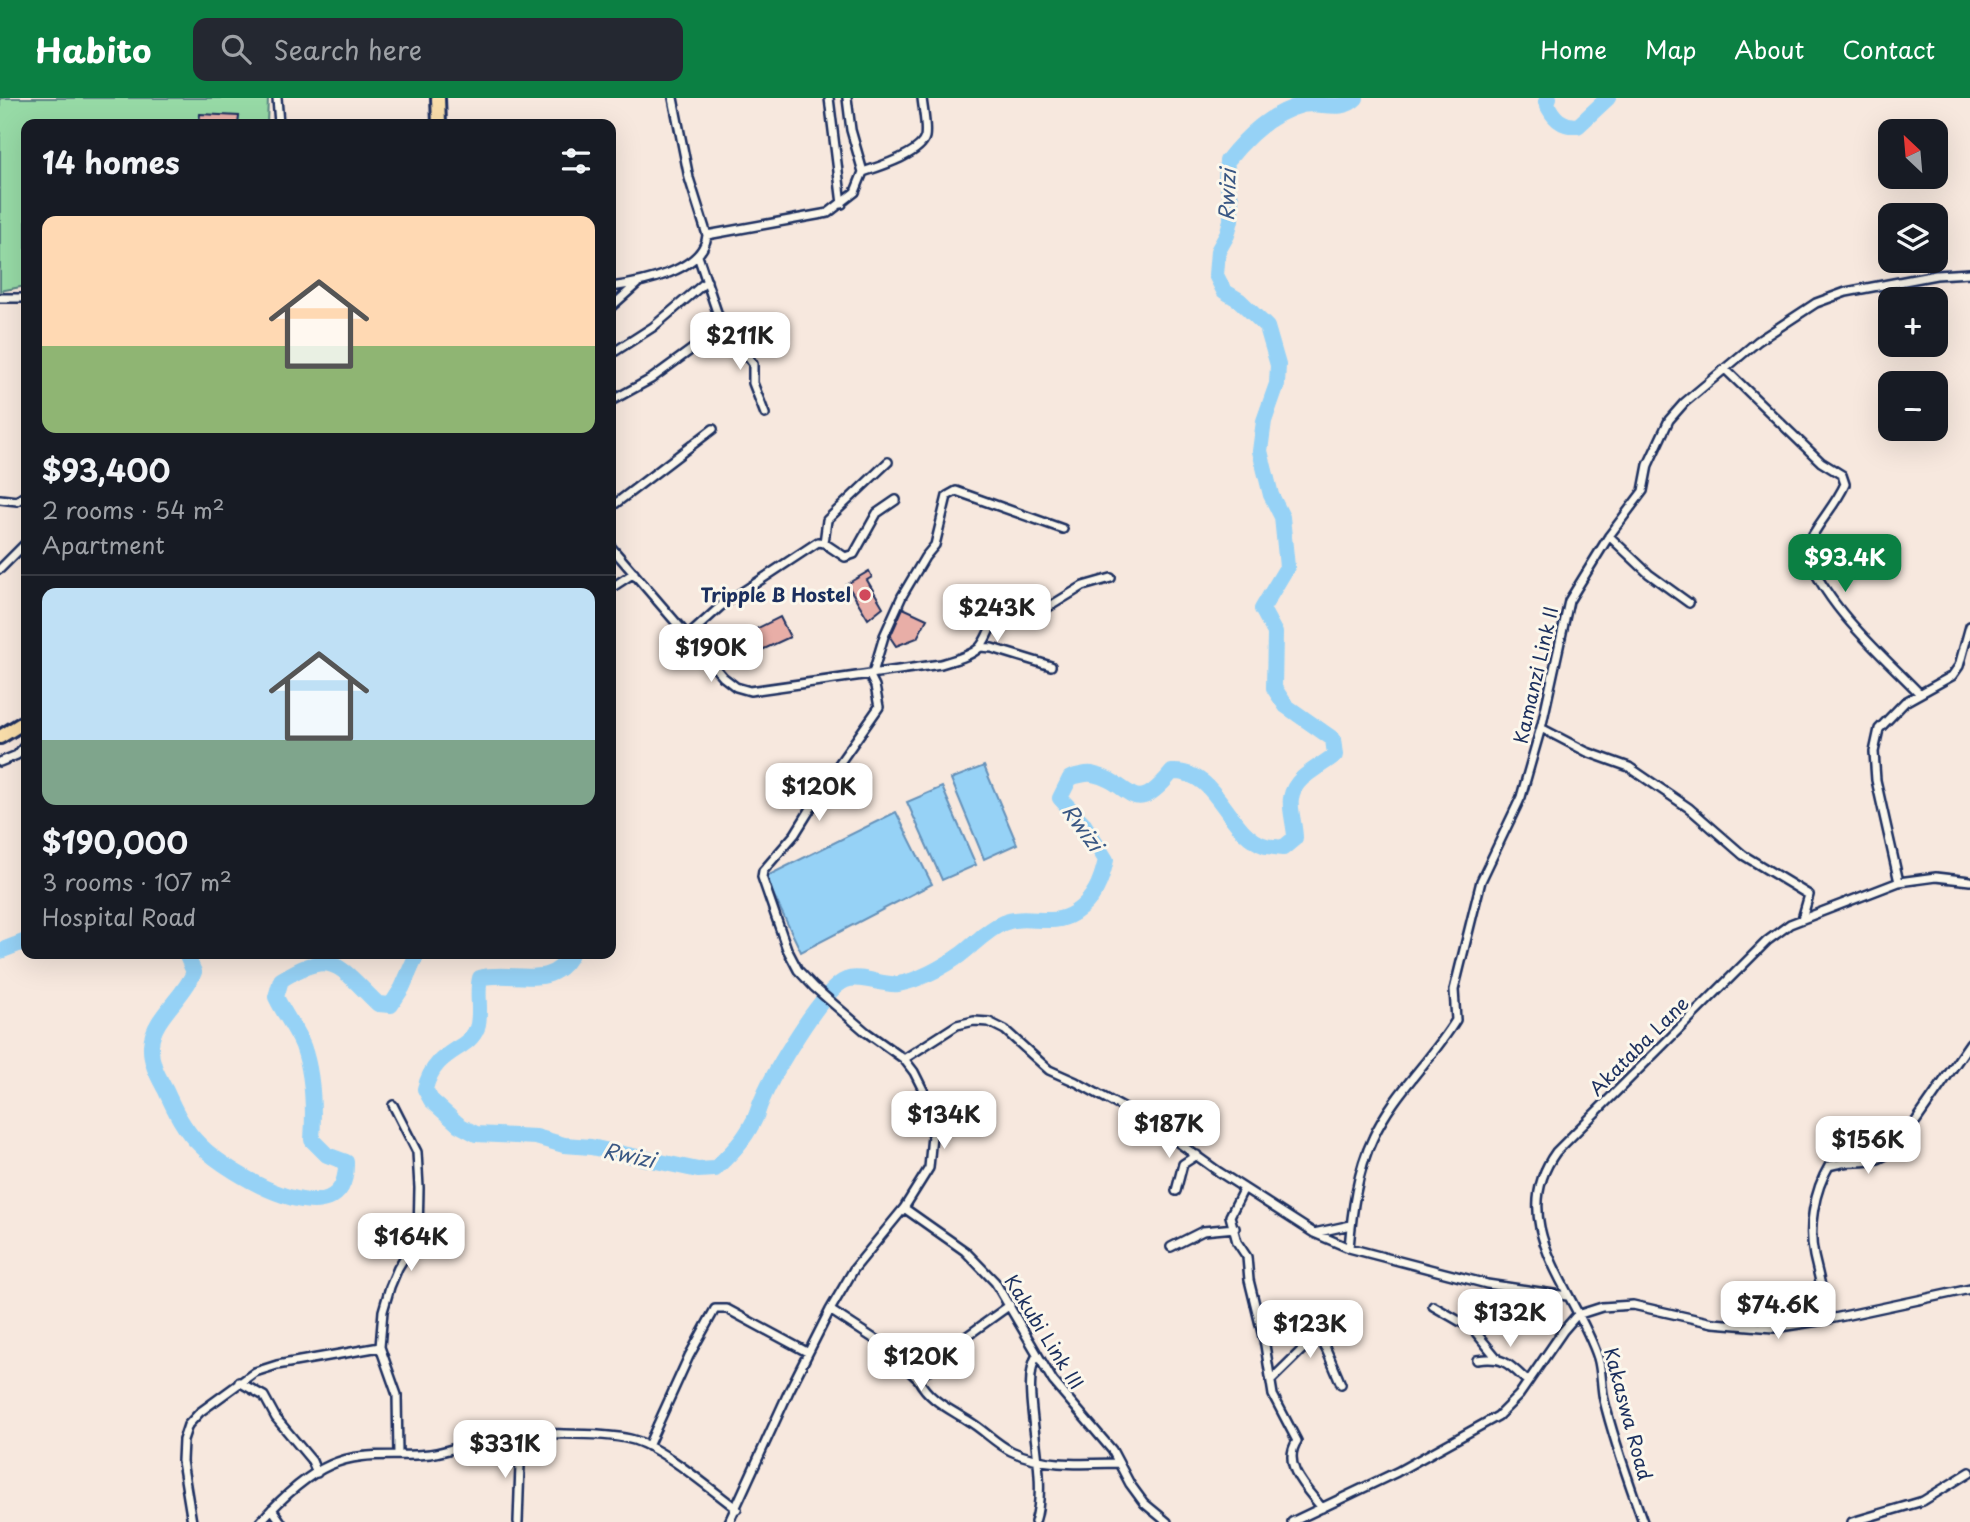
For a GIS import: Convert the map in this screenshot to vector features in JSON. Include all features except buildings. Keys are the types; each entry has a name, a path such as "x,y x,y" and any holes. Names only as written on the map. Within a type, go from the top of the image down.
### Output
{"main road":[{"path":"438,98 439,119"},
{"path":"0,737 21,724"}],"street":[{"path":"277,98 279,119"},
{"path":"616,286 638,283 676,270 698,256 706,243 707,235 689,178 673,98"},
{"path":"829,98 842,204"},
{"path":"707,235 828,213 855,192 863,173 851,130 847,98"},
{"path":"863,173 919,148 925,138 922,98"},
{"path":"698,256 721,324 753,364 753,383 765,414"},
{"name":"Kamanzi Link II","path":"1349,1248 1363,1165 1372,1139 1404,1089 1456,1020 1454,990 1481,881 1521,797 1541,728 1569,601 1609,536 1643,491 1648,465 1669,420 1684,402 1758,341 1816,303 1846,292 1936,275 1970,273"},
{"path":"616,351 653,327 707,281"},
{"path":"616,303 638,283"},
{"path":"0,298 21,298"},
{"path":"616,398 651,379 715,332 721,324"},
{"path":"1726,369 1821,463 1842,475 1845,484 1818,522 1805,550 1814,574 1828,596 1919,693"},
{"path":"616,503 713,429"},
{"path":"824,543 827,520 888,462"},
{"path":"729,1522 807,1352 830,1310 854,1269 904,1208 929,1168 932,1135 931,1114 925,1094 904,1059 836,1007 798,970 787,949 764,884 763,871 794,834 879,707 871,673 902,596 935,545 947,496 956,491 1063,529"},
{"path":"0,499 17,502 21,499"},
{"path":"689,635 721,606 818,542 845,557 853,554 877,513 896,500"},
{"path":"1609,536 1649,574 1689,603"},
{"path":"0,569 21,548"},
{"path":"616,553 723,677 736,687 750,691 940,664 963,657 980,647 991,626 1002,614 1025,617 1083,586 1111,578"},
{"path":"616,584 634,573"},
{"path":"1899,882 1876,780 1874,752 1880,729 1906,702 1952,676 1959,666 1970,626"},
{"path":"980,647 992,648 1051,666"},
{"path":"1541,728 1587,752 1629,767 1689,808 1743,855 1808,895 1801,919"},
{"path":"0,762 17,755 21,750"},
{"name":"Akataba Lane","path":"1577,1315 1549,1259 1540,1219 1538,1192 1544,1168 1556,1152 1767,941 1801,919 1899,882 1936,877 1970,881"},
{"path":"904,1059 957,1026 974,1021 989,1022 1005,1030 1049,1070 1151,1123 1314,1233 1349,1248 1487,1284 1567,1296"},
{"path":"1825,1320 1825,1297 1814,1254 1812,1224 1824,1175 1829,1166 1872,1162 1882,1159 1898,1147 1970,1043"},
{"path":"393,1105 417,1152 418,1235 397,1268 390,1287 383,1311 380,1347 397,1395 398,1454"},
{"path":"1176,1191 1182,1164 1198,1155"},
{"path":"1244,1188 1230,1216 1237,1242 1247,1257 1249,1280 1273,1395 1297,1441 1292,1448 1294,1472 1322,1508"},
{"name":"Kakubi Link III","path":"904,1208 965,1251 995,1282 1037,1355 1071,1404 1112,1450 1144,1503 1167,1522"},
{"path":"1314,1233 1351,1225"},
{"path":"1171,1247 1203,1231 1235,1228"},
{"path":"1292,1522 1397,1472 1498,1416 1528,1382 1577,1315 1602,1307 1633,1305 1713,1322 1774,1328 1825,1320 1970,1289"},
{"path":"918,1379 950,1350 1010,1305"},
{"path":"1433,1306 1474,1329 1496,1357 1508,1363 1528,1382"},
{"path":"648,1446 689,1356 715,1309 727,1308 807,1352"},
{"path":"830,1310 876,1340 918,1379 934,1400 1011,1451 1039,1463 1118,1463"},
{"name":"Kakaswa Road","path":"1577,1315 1599,1360 1604,1397 1615,1441 1643,1522"},
{"path":"1271,1380 1317,1335 1326,1349 1340,1384"},
{"path":"192,1522 182,1461 183,1440 187,1425 200,1412 255,1372 277,1365 380,1347"},
{"path":"1035,1522 1040,1504 1039,1463 1030,1371 1037,1355"},
{"path":"1477,1360 1496,1357"},
{"path":"239,1382 264,1396 276,1418 312,1461 317,1473"},
{"path":"260,1522 317,1473 352,1457 427,1454 497,1437 521,1436 604,1435 631,1439 648,1446 737,1508"},
{"path":"518,1522 521,1436"},
{"path":"1852,1522 1923,1501 1970,1472"},
{"path":"272,1509 281,1522"}],"green space":[{"path":"0,98 268,98 267,119 21,119 21,287 0,291"}],"water":[{"path":"984,766 1017,844 984,859 951,779"},
{"path":"942,787 976,865 942,880 907,802"},
{"path":"896,812 932,884 801,952 765,877"}],"waterway":[{"name":"Rwizi","path":"568,959 553,973 542,976 480,978 477,1028 473,1036 436,1066 425,1089 431,1100 459,1125 476,1134 536,1137 564,1145 591,1147 698,1170 715,1169 744,1137 787,1053 812,1015 836,987 852,979 892,984 913,980 954,960 1003,923 1021,919 1057,919 1074,913 1087,902 1099,883 1106,860 1083,823 1060,798 1070,778 1092,774 1106,778 1139,797 1148,795 1172,772 1188,774 1212,791 1252,839 1266,846 1283,848 1295,838 1291,807 1293,791 1302,778 1335,755 1333,739 1286,706 1274,688 1275,633 1262,609 1287,567 1282,517 1271,495 1260,451 1264,421 1277,384 1278,365 1267,327 1239,300 1224,291 1216,275 1218,251 1227,235 1231,220 1231,198 1226,181 1227,161 1242,143 1279,114 1309,104 1344,105 1356,98"},
{"name":"Rwizi","path":"1549,98 1546,102 1555,117 1562,123 1578,126 1608,98"},
{"name":"Rwizi","path":"0,951 21,943"},
{"name":"Rwizi","path":"188,959 194,972 157,1025 151,1045 155,1069 173,1106 180,1120 200,1145 235,1172 284,1196 308,1201 328,1198 341,1186 346,1162 327,1155 312,1140 313,1105 309,1068 303,1046 276,997 281,980 299,970 325,963 344,971 378,1004 391,1005 415,959"}],"place":[{"name":"Tripple B Hostel","path":"865,595"}]}
